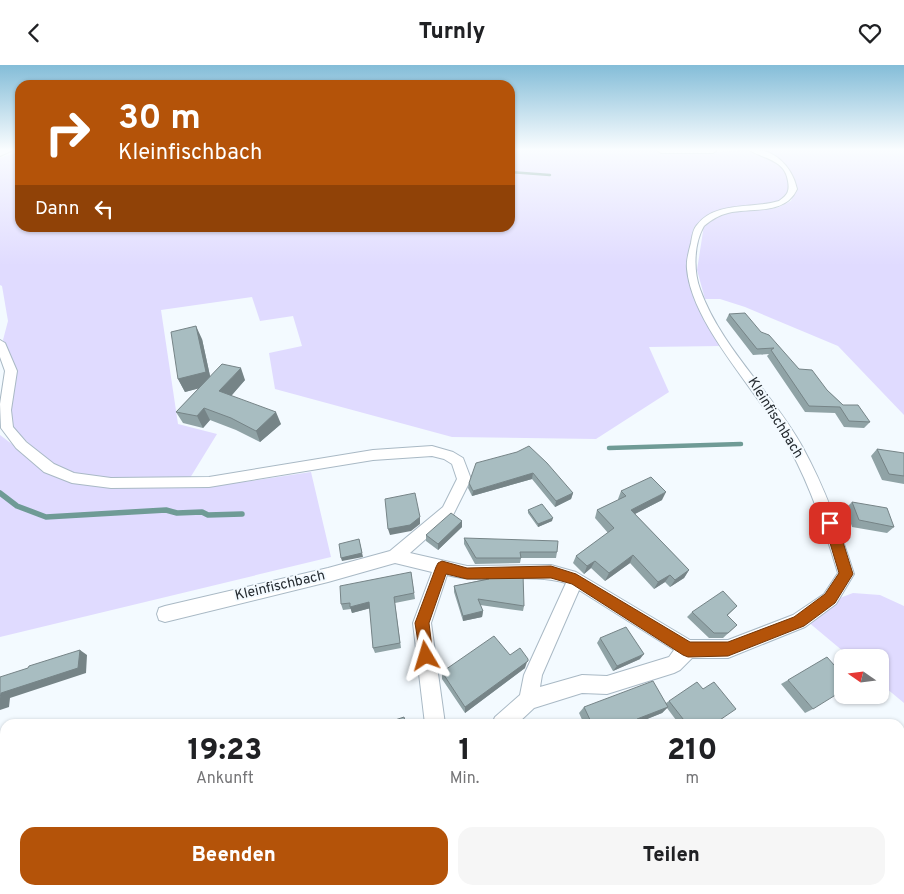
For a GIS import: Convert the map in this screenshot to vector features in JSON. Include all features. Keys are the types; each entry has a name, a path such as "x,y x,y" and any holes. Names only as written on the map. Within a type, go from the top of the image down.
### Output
{"street":[{"name":"Kleinfischbach","path":"395,556 467,573 551,572 576,579 688,649 728,649 799,621 830,599 846,574 830,523 796,446 762,393 728,348 705,311 696,294 691,268 699,227 716,215 726,211 774,206 786,201 792,189"},
{"name":"Kleinfischbach","path":"0,343 11,371 5,410 7,428 21,445 49,468 72,478 111,483 209,483 373,455 432,451 448,455 458,461 464,479 448,511 395,556 328,575 165,613"},
{"path":"434,719 422,623 442,567"},
{"path":"529,700 534,675 576,579"},
{"path":"508,719 529,700 582,684 607,685 674,664 688,649"}],"shaded area":[{"path":"0,189 15,189 15,232 515,232 515,189 791,190 784,200 772,206 723,210 705,218 694,227 688,261 690,287 703,318 720,346 649,347 669,392 596,439 452,437 275,389 269,353 302,346 293,316 260,321 252,297 161,310 178,424 217,434 190,478 108,479 76,475 64,471 49,461 9,424 15,366 3,340 8,321 2,286 0,285"},
{"path":"794,189 904,189 904,415 838,346 745,307 720,299 705,299 697,270 704,225 728,212 777,208 791,201"},
{"path":"0,435 41,466 136,487 184,487 244,482 311,472 331,557 0,637"},
{"path":"853,593 880,595 904,606 904,703 889,690 889,649 840,649 807,621 837,599"}],"building":[{"path":"745,313 761,332 769,335 799,369 812,370 827,390 843,405 858,405 870,422 849,421 840,407 809,406 771,350 774,348 757,349 729,314"},
{"path":"196,326 206,372 178,379 171,332"},
{"path":"222,364 241,368 219,391 276,412 256,431 231,418 204,408 197,416 176,412"},
{"path":"529,446 547,463 573,493 556,501 533,473 473,491 469,483 476,463 517,452"},
{"path":"877,449 904,453 904,476 889,474"},
{"path":"651,477 666,492 631,510 689,570 675,580 670,575 658,582 633,555 609,573 595,561 587,566 576,556 614,528 597,510 626,496 621,491"},
{"path":"415,493 420,517 410,525 388,529 385,499"},
{"path":"852,502 887,508 894,527 859,520"},
{"path":"542,504 553,518 538,524 528,510"},
{"path":"451,513 462,521 438,544 426,535"},
{"path":"464,538 558,541 557,552 520,552 521,558 476,558"},
{"path":"359,539 362,553 341,558 339,544"},
{"path":"411,572 414,593 394,597 400,643 373,648 369,602 350,607 350,603 341,604 340,586"},
{"path":"523,574 524,606 478,599 483,611 463,616 454,586 489,579 486,575"},
{"path":"723,591 737,606 727,615 737,625 728,633 714,633 692,612"},
{"path":"626,627 644,654 617,666 600,638"},
{"path":"494,636 510,655 520,648 528,661 465,707 442,672"},
{"path":"80,650 78,668 1,693 0,698 0,677"},
{"path":"827,657 834,665 834,696 813,709 788,680"},
{"path":"653,681 668,707 637,719 590,719 584,707"},
{"path":"697,682 703,689 714,682 736,709 721,719 683,719 669,701"}],"waterway":[{"path":"609,448 741,444"},
{"path":"0,493 17,506 46,517 166,510 177,513 202,512 208,515 242,514"}],"route":[{"path":"426,656 422,623 442,567 467,573 551,572 576,579 688,649 728,649 799,621 830,599 846,574 830,523"}]}
